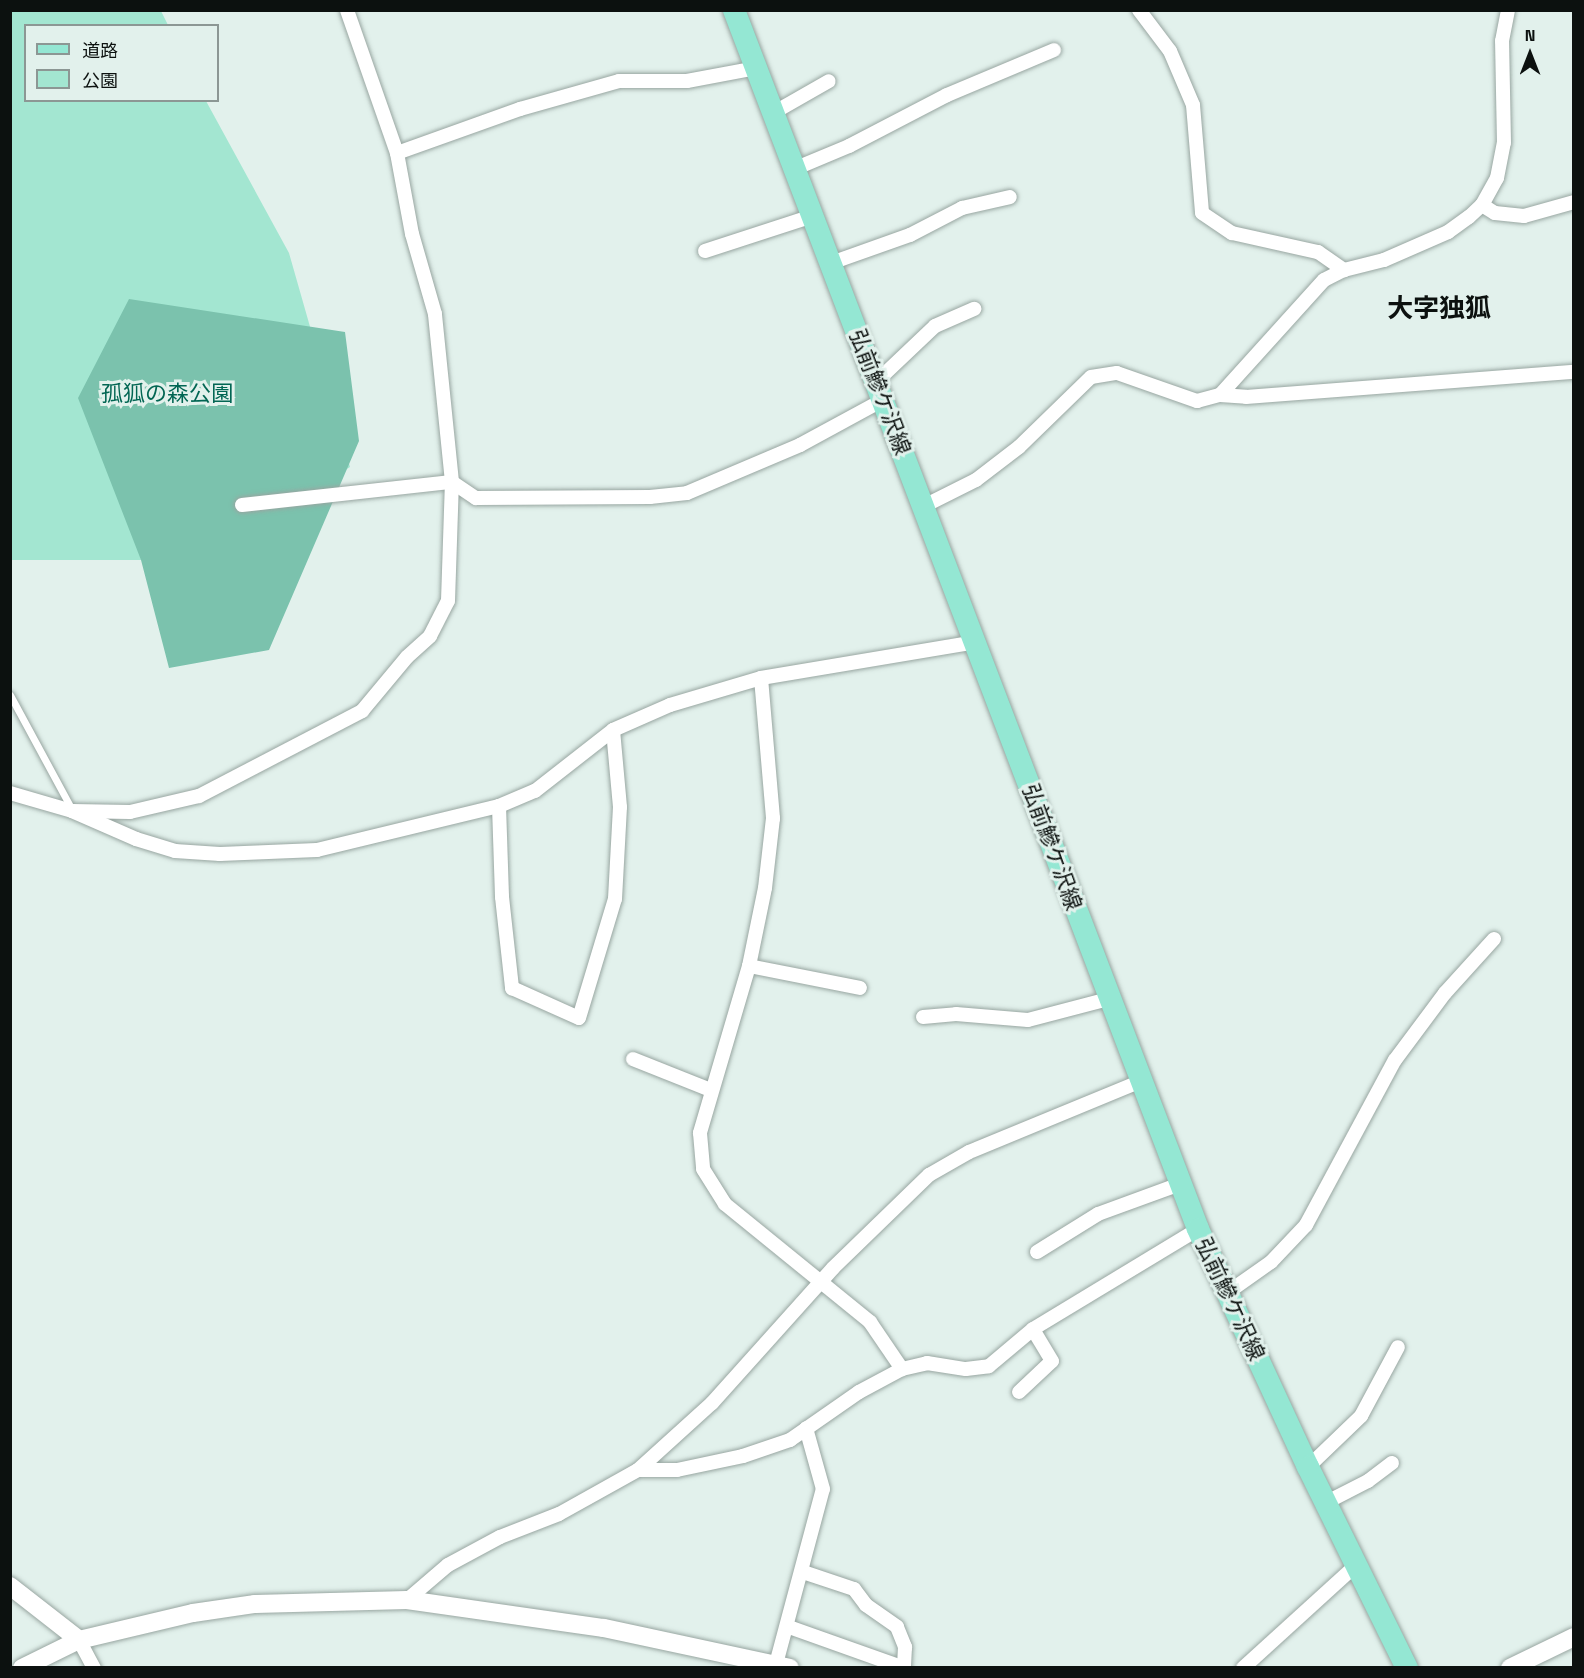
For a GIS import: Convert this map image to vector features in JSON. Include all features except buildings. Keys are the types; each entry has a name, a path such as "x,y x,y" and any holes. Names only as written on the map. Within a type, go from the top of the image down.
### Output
{"main road":[{"name":"弘前鰺ケ沢線","path":"734,10 976,642 1139,1082 1198,1229 1325,1503 1407,1668"}],"street":[{"path":"72,811 130,812 200,796 362,711 407,657 430,636 448,601 452,482 435,314 412,234 397,153 347,10"},
{"path":"1139,10 1170,51 1193,105 1202,213 1232,233 1318,252 1344,270"},
{"path":"1221,395 1309,293 1344,270 1384,260 1448,232 1482,205 1497,178 1504,143 1502,41 1508,10"},
{"path":"794,169 849,146 947,95 1054,50"},
{"path":"397,153 520,109 619,81 687,81 756,68"},
{"path":"773,113 829,81"},
{"path":"831,263 910,235 962,208 1010,196"},
{"path":"1482,205 1495,213 1524,216 1574,202"},
{"path":"705,251 813,216"},
{"path":"242,505 452,482 476,498 650,497 687,493 800,445 880,391 935,326 974,309"},
{"path":"924,506 976,480 1019,447 1091,377 1117,373 1197,401 1221,395 1246,397 1574,372"},
{"path":"10,793 72,811 136,839 175,851 219,854 317,850 499,807 535,790 613,730 670,705 761,678 976,642"},
{"path":"761,678 772,818 765,888 749,966 700,1133 703,1169 725,1204 870,1322 902,1369"},
{"path":"499,807 502,897 513,988 579,1018 615,899 620,807 613,730"},
{"path":"1227,1293 1271,1263 1306,1225 1395,1060 1445,993 1494,939"},
{"path":"749,966 860,988"},
{"path":"922,1017 956,1014 1028,1020 1108,999"},
{"path":"633,1059 711,1090"},
{"path":"407,1600 448,1564 500,1537 559,1514 638,1470 712,1403 821,1282 929,1175 969,1152 1139,1082"},
{"path":"1037,1252 1098,1214 1180,1184"},
{"path":"638,1470 677,1470 743,1456 790,1440 859,1392 902,1369 927,1363 966,1369 989,1366 1033,1329 1198,1229"},
{"path":"1019,1392 1052,1361 1033,1329"},
{"path":"1308,1467 1360,1416 1398,1347"},
{"path":"22,1668 80,1640 193,1613 255,1604 407,1600 604,1628 783,1666 789,1627 823,1489 806,1428"},
{"path":"1325,1503 1368,1481 1392,1463"},
{"path":"1243,1668 1356,1565"},
{"path":"789,1627 904,1668 905,1647 897,1627 866,1605 854,1589 802,1572"},
{"path":"10,1586 80,1640 94,1668"},
{"path":"1510,1668 1574,1637"}],"lane":[{"path":"10,695 72,811"}],"green space":[{"name":"孤狐の森公園","path":"10,11 161,11 168,24 24,24 24,102 207,102 289,253 350,467 201,560 11,560"},
{"path":"129,299 345,332 359,441 269,650 169,668 141,560 78,398"}],"district":[{"name":"大字独狐","path":"1439,309"}]}
